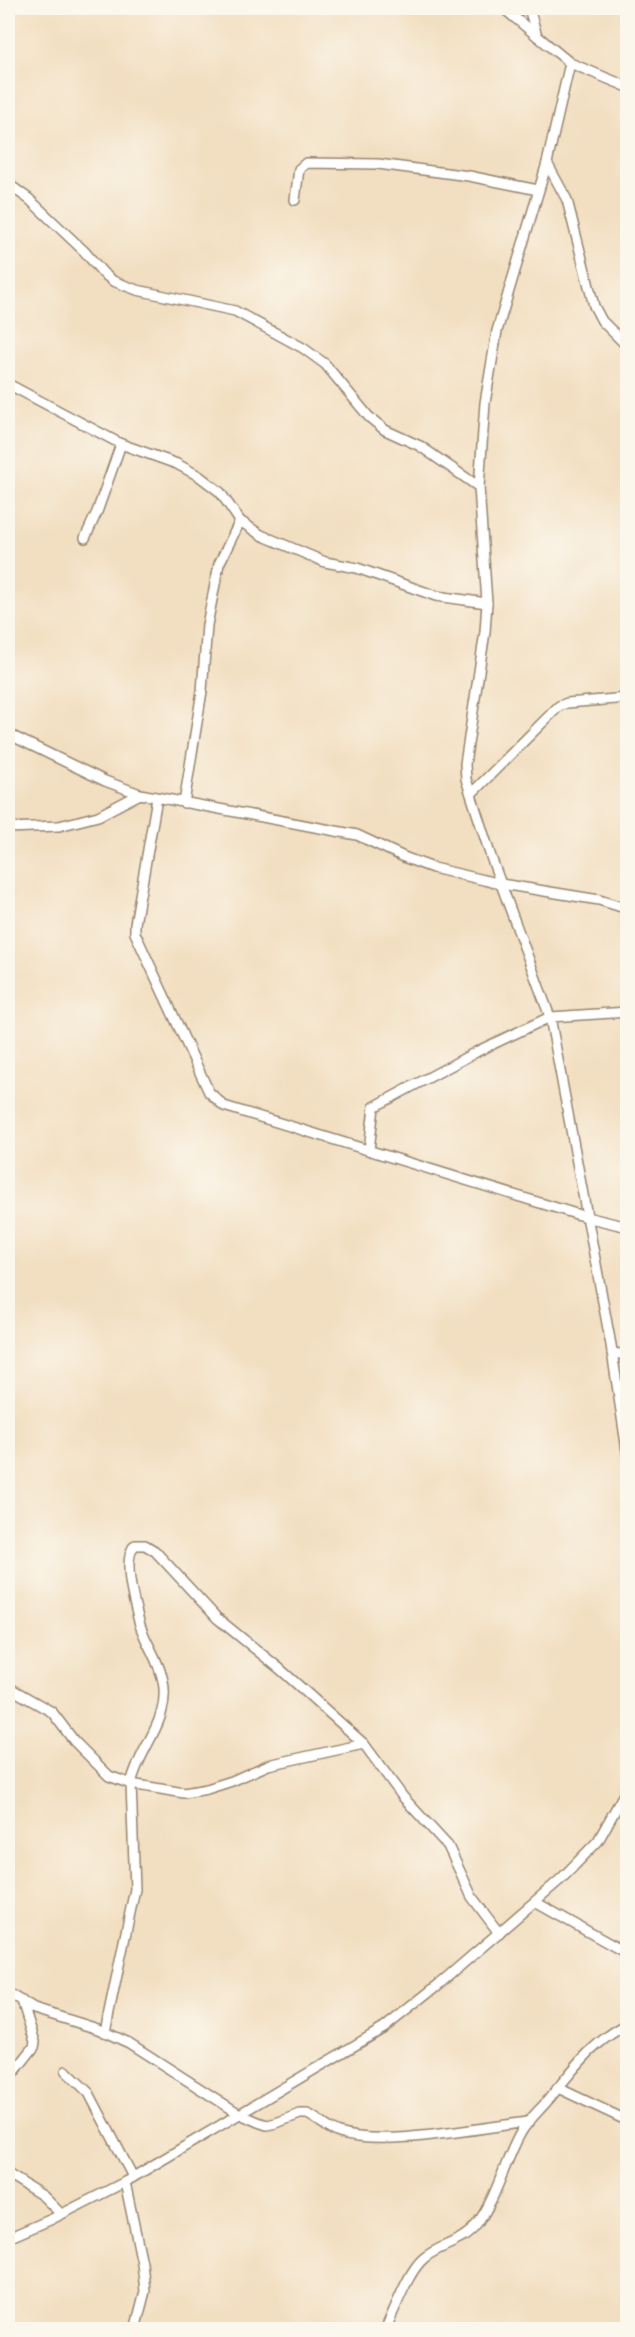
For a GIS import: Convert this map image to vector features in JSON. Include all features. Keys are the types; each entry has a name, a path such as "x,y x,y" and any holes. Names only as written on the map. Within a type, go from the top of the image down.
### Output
{"street":[{"path":"503,8 570,63 627,87"},
{"path":"529,8 537,36"},
{"path":"570,63 547,163 497,331 485,403 479,488 487,603 485,632 465,764 471,794 501,884 550,1017 612,1353 627,1457"},
{"path":"295,200 299,169 306,162 378,164 469,176 538,190"},
{"path":"547,163 567,200 594,306 602,321 627,347"},
{"path":"8,184 29,199 113,281 146,293 235,311 303,348 325,364 369,417 385,430 420,447 479,488"},
{"path":"8,384 121,444 177,464 199,476 220,492 240,521 261,535 325,562 357,568 436,596 487,603"},
{"path":"85,538 97,512 121,444"},
{"path":"184,803 202,691 207,625 219,564 240,521"},
{"path":"471,794 559,706 567,703 627,698"},
{"path":"8,734 105,781 140,794 357,834 406,858 433,868 501,884 599,900 627,909"},
{"path":"8,828 59,826 98,816 140,794"},
{"path":"157,798 135,933 208,1092 224,1106 586,1217 627,1227"},
{"path":"369,1150 374,1107 468,1056 550,1017 627,1012"},
{"path":"612,1353 627,1355"},
{"path":"105,2032 135,1889 131,1784 135,1768 154,1736 163,1712 165,1693 155,1655 141,1627 131,1586 128,1559 135,1545 145,1545 155,1551 217,1618 280,1669 364,1744 403,1797 448,1846 472,1897 499,1933"},
{"path":"8,1687 52,1712 92,1762 108,1776 131,1784 184,1792 207,1789 268,1765 364,1744"},
{"path":"8,2238 129,2179 384,2028 562,1878 598,1841 624,1794 627,1783"},
{"path":"536,1902 627,1954"},
{"path":"8,1993 34,2009 105,2032 129,2043 238,2113 267,2125 307,2114 335,2131 360,2137 415,2136 529,2122"},
{"path":"8,2080 35,2042 22,2001"},
{"path":"385,2330 417,2266 432,2253 470,2234 478,2223 502,2180 520,2134 529,2122 573,2068 608,2034 627,2025"},
{"path":"66,2071 89,2093 129,2179 145,2291 135,2330"},
{"path":"558,2088 627,2121"},
{"path":"8,2174 43,2196 61,2214"}]}
